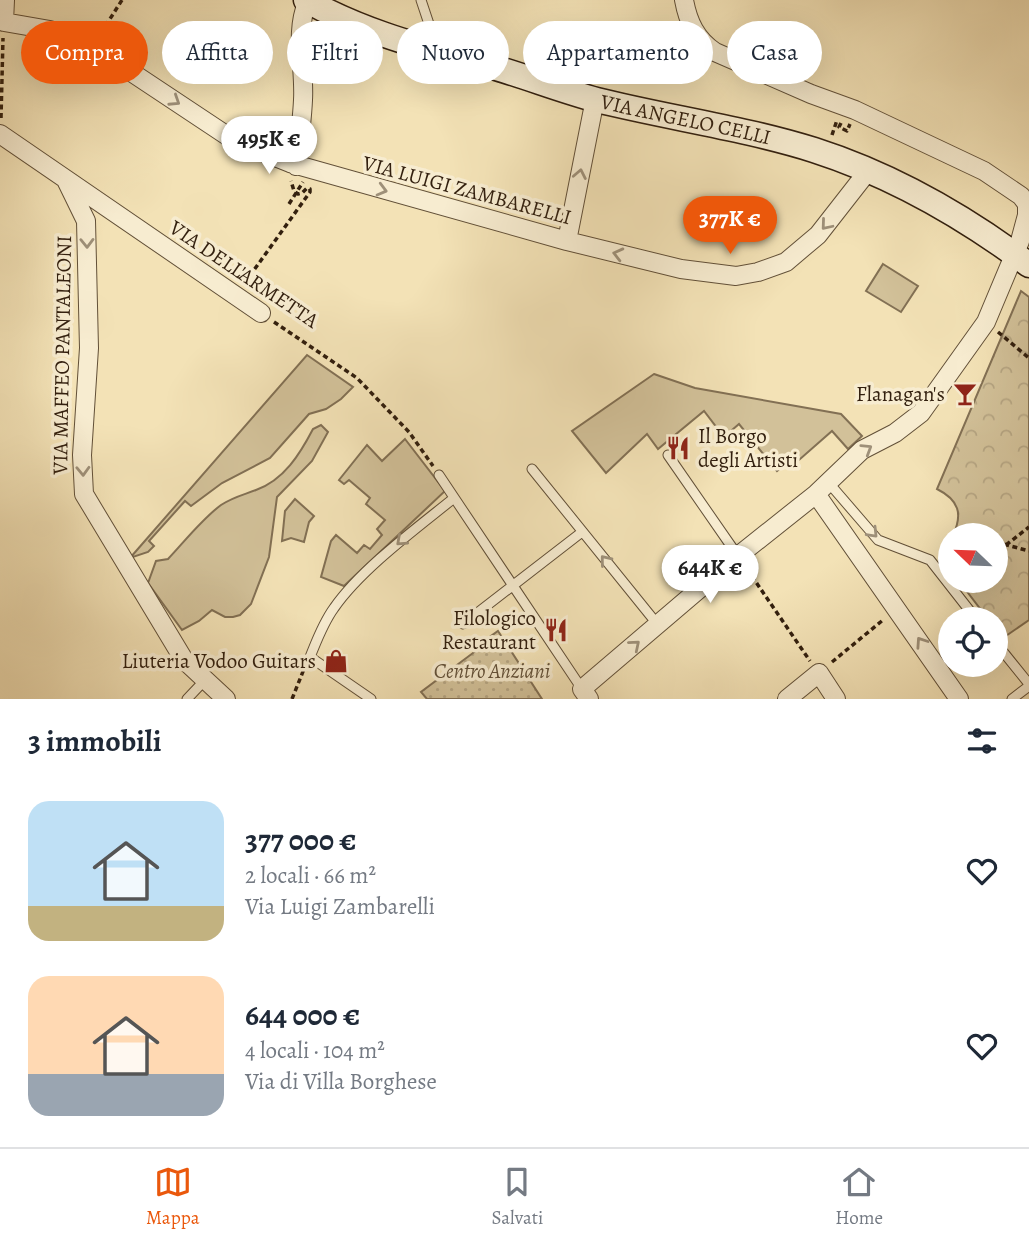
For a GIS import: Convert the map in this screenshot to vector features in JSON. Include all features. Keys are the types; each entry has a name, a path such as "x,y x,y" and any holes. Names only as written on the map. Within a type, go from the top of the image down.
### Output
{"main road":[{"name":"VIA ANGELO CELLI","path":"307,1 372,32 397,40"},
{"name":"VIA ANGELO CELLI","path":"509,72 595,99 804,147 868,171 951,212 1022,259"}],"street":[{"name":"VIA LUIGI ZAMBARELLI","path":"5,0 4,22 21,25"},
{"path":"585,694 658,625 822,488 862,450 895,433 921,413 986,322 1022,259 1028,209 1025,200 1016,191 943,149 722,55 705,44 695,32 684,0"},
{"path":"292,170 303,99 301,31 307,1"},
{"name":"VIA LUIGI ZAMBARELLI","path":"148,83 235,141 292,170 681,270 736,276 786,262 810,243 868,171"},
{"path":"566,241 595,99"},
{"name":"VIA DELL'ARMETTA","path":"1,129 66,180 261,313"},
{"name":"VIA MAFFEO PANTALEONI","path":"66,180 86,221 89,348 82,455 84,494 184,660 226,699"},
{"path":"822,488 959,699"},
{"path":"787,699 818,673 836,699"}],"lane":[{"path":"421,0 428,21"},
{"path":"668,456 739,557"},
{"path":"533,469 658,625"},
{"path":"439,475 585,694"},
{"path":"822,488 878,540 930,559 968,607"},
{"path":"371,699 308,661 327,619 344,595 406,536 454,498"},
{"path":"463,624 582,533"},
{"path":"1008,658 1029,685 1012,699"},
{"path":"187,699 205,680"}],"path":[{"path":"108,21 122,0"},
{"path":"1,129 2,57"},
{"path":"839,127 847,131"},
{"path":"292,170 297,193"},
{"path":"289,204 301,186"},
{"path":"236,280 249,277 311,190 307,188 300,194 297,193"},
{"name":"VIA DELL'ARMETTA","path":"261,313 357,378 409,432 439,475"},
{"path":"986,322 1029,358"},
{"path":"1008,543 1029,527"},
{"path":"1008,546 1029,551"},
{"path":"739,557 818,673"},
{"path":"844,653 889,615"},
{"path":"292,699 308,661"}],"green space":[{"path":"883,264 918,286 901,312 866,291"},
{"path":"1021,291 1029,297 1029,620 1008,635 1008,607 979,607 968,593 1008,593 1008,523 957,523 957,508 950,498 937,489"},
{"path":"307,355 353,387 326,409 309,414 270,458 222,483 191,506 185,501 149,541 154,546 148,552 130,558"},
{"path":"654,374 695,388 841,414 862,436 848,449 832,431 799,460 795,456 777,471 739,424 724,437 704,411 658,449 647,434 606,473 572,431"},
{"path":"321,425 328,432 312,461 277,497 269,557 251,604 240,615 233,617 225,617 212,610 182,630 148,583 156,561 168,559 200,523 221,505 275,480 297,457 313,429"},
{"path":"405,439 445,491 344,586 321,577 331,541 336,535 357,553 364,545 370,549 382,535 377,529 385,520 366,504 370,498 349,480 344,484 339,480 367,445 382,461"},
{"path":"295,499 314,516 309,522 304,542 291,538 282,541 285,511"},
{"name":"Centro Anziani","path":"498,631 542,699 427,699 421,692 485,644 484,641"}],"place":[{"name":"Flanagan's","path":"965,394"},
{"name":"Il Borgo degli Artisti","path":"678,448"},
{"name":"Filologico Restaurant","path":"556,630"},
{"name":"Liuteria Vodoo Guitars","path":"336,661"}]}
